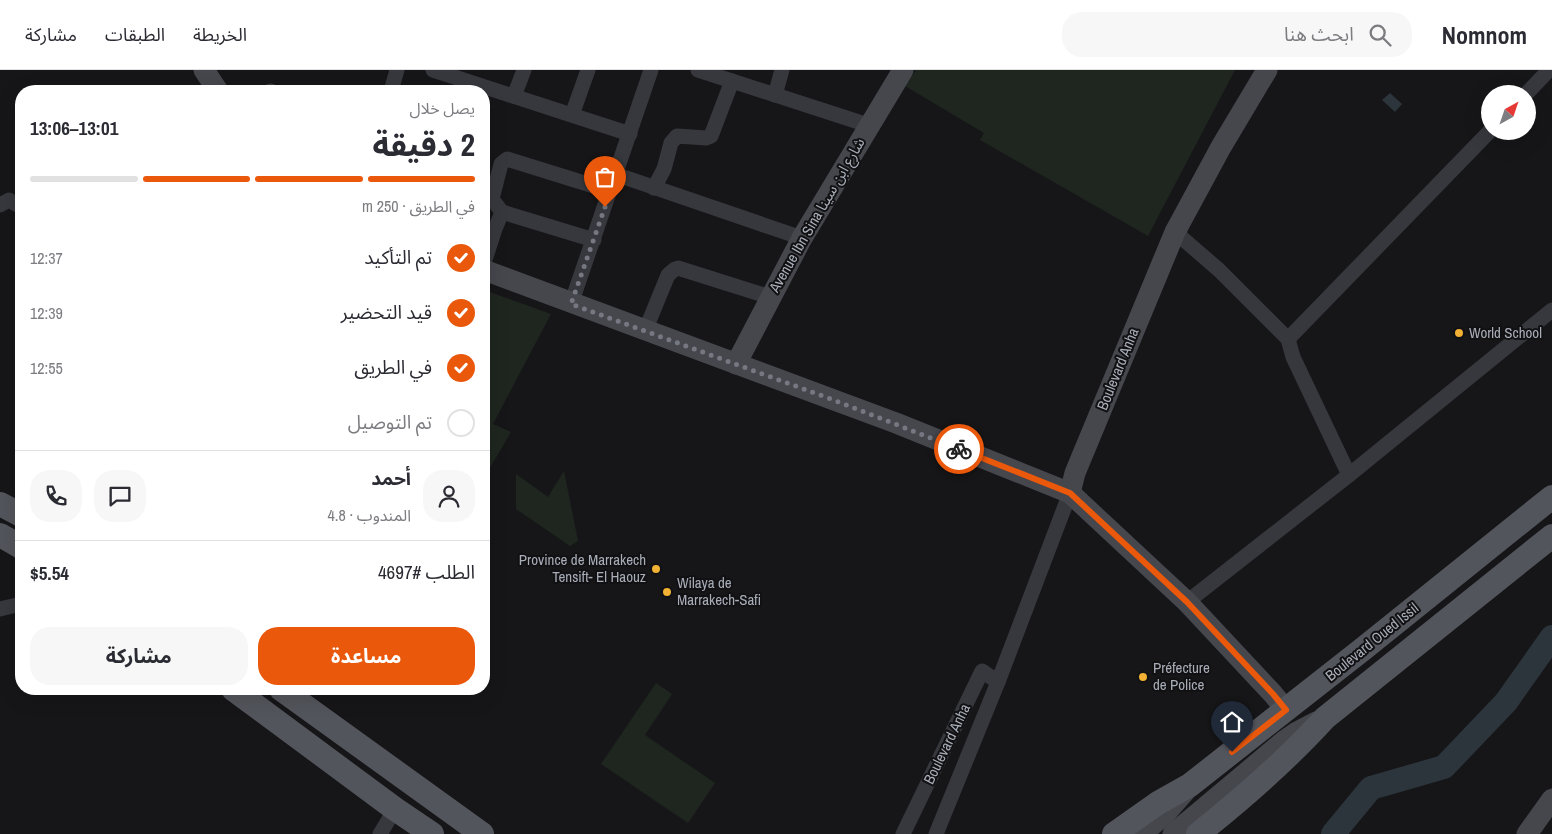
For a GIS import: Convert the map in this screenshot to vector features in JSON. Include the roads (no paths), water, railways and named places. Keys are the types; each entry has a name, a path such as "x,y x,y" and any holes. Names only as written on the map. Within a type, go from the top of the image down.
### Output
{"main road":[{"name":"Boulevard Oued Issil","path":"1114,834 1158,803 1190,785 1552,497"},
{"path":"0,504 15,512"},
{"path":"0,535 15,544"},
{"name":"Boulevard Oued Issil","path":"1198,834 1301,745 1325,718 1552,536"},
{"path":"241,695 395,809 432,834"},
{"path":"290,695 482,834"}],"street":[{"path":"204,70 214,85"},
{"path":"393,85 397,70"},
{"path":"433,70 456,85"},
{"path":"514,96 524,70"},
{"path":"572,115 588,70"},
{"path":"571,304 651,70"},
{"path":"698,70 868,125"},
{"path":"775,95 782,70"},
{"name":"Boulevard Anha","path":"936,834 998,682 1070,493 1075,473 1175,232 1221,147 1267,70"},
{"path":"1535,85 1549,70"},
{"name":"Avenue Ibn Sina شارع ابن سينا","path":"736,364 802,238 898,71"},
{"path":"654,188 664,169 671,143 676,136 706,138 711,136 732,81"},
{"path":"490,91 514,96 630,134"},
{"path":"1288,339 1481,140"},
{"path":"490,192 501,164 507,159 610,191"},
{"path":"616,174 802,238"},
{"path":"490,199 502,212 594,240"},
{"path":"0,205 9,200 15,204"},
{"path":"490,245 502,212"},
{"path":"1175,232 1219,270 1288,339 1293,357 1350,475"},
{"path":"645,331 668,275 678,268 770,298"},
{"path":"490,272 896,423 1070,493 1187,602 1286,710"},
{"path":"1187,602 1350,475 1552,310"},
{"path":"0,609 15,605"},
{"name":"Boulevard Anha","path":"903,834 982,671 998,682"},
{"name":"Boulevard Oued Issil","path":"1173,834 1284,741 1325,718"},
{"name":"Boulevard Oued Issil","path":"1142,834 1165,814 1190,785"},
{"path":"1527,834 1552,799"},
{"path":"380,834 395,809"}],"waterway":[{"path":"1333,834 1371,788 1444,767 1506,702 1552,637"}],"place":[{"name":"World School","path":"1459,333"},
{"name":"Province de Marrakech Tensift- El Haouz","path":"656,569"},
{"name":"Wilaya de Marrakech-Safi","path":"667,592"},
{"name":"Préfecture de Police","path":"1143,677"}]}
